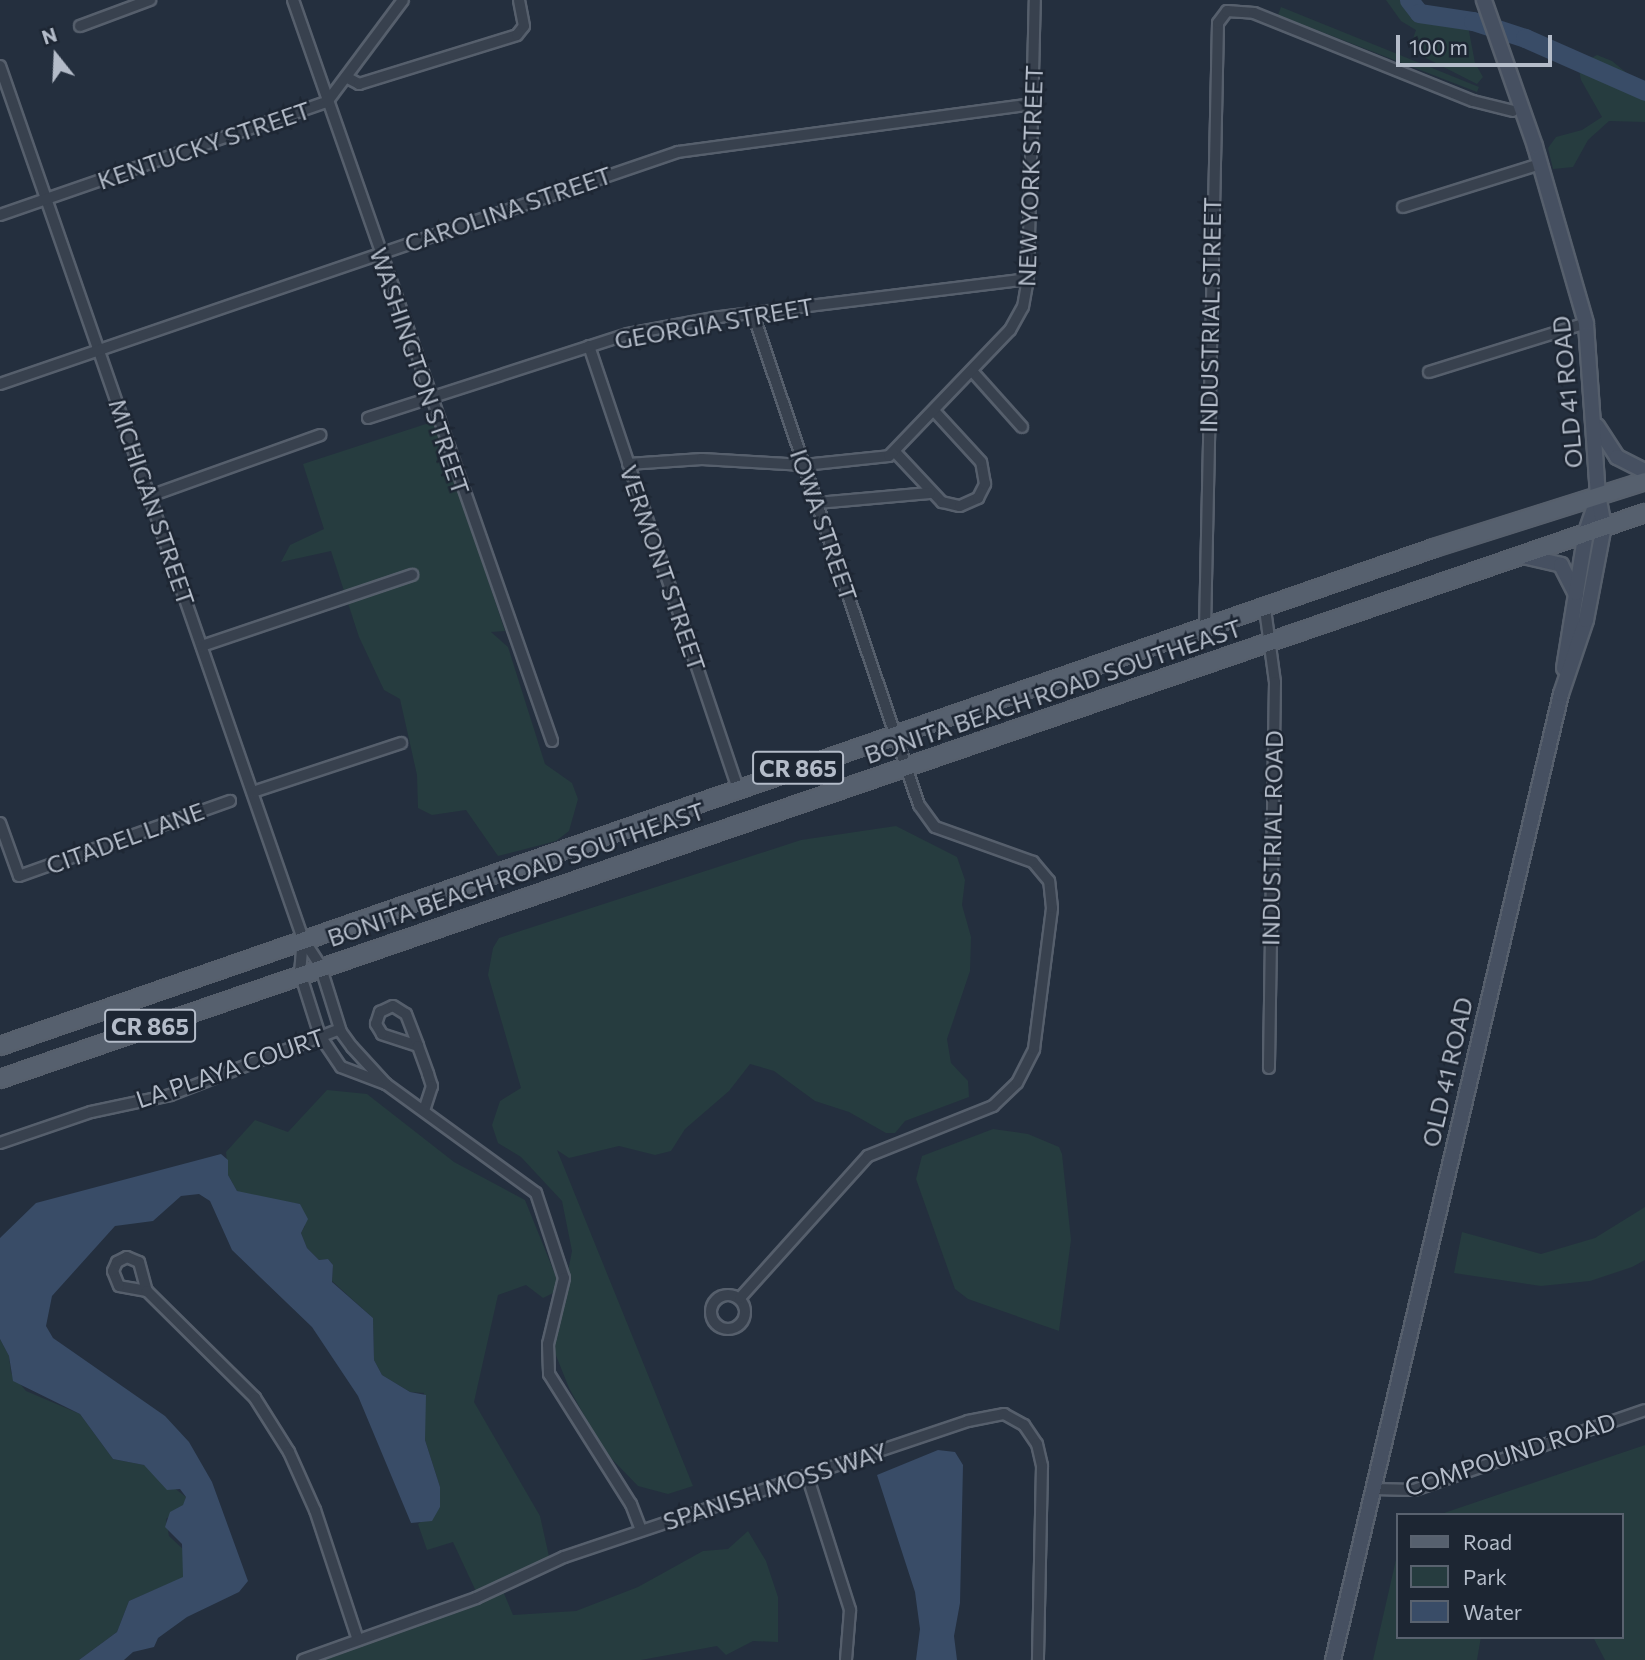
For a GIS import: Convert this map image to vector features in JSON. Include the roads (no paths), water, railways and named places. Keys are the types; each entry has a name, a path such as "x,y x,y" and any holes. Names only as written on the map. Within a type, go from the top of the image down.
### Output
{"main road":[{"name":"BONITA BEACH ROAD SOUTHEAST","path":"0,1046 303,939 1265,609 1434,548 1645,481"},
{"name":"BONITA BEACH ROAD SOUTHEAST","path":"0,1079 320,965 1645,513"}],"street":[{"path":"80,26 150,0"},
{"name":"WASHINGTON STREET","path":"293,0 379,253 552,741"},
{"name":"KENTUCKY STREET","path":"0,215 327,102 402,0"},
{"path":"346,77 359,84 517,35 524,26 519,0"},
{"name":"NEW YORK STREET","path":"895,452 935,412 1018,319 1028,279 1035,0"},
{"name":"OLD 41 ROAD","path":"1475,0 1497,50 1537,165 1586,323 1598,496 1604,526 1586,620 1561,694"},
{"name":"OLD 41 ROAD","path":"1484,0 1513,111 1537,165"},
{"name":"INDUSTRIAL STREET","path":"1205,629 1218,23 1234,10 1254,13 1473,101 1513,111"},
{"name":"MICHIGAN STREET","path":"0,65 303,939"},
{"name":"CAROLINA STREET","path":"0,384 678,152 1032,104"},
{"path":"1403,207 1537,165"},
{"name":"GEORGIA STREET","path":"368,418 589,346 671,325 1028,279"},
{"name":"IOWA STREET","path":"740,1298 868,1156 993,1106 1017,1083 1034,1049 1052,908 1049,881 1033,862 935,827 919,805 753,314"},
{"path":"1429,372 1586,323"},
{"name":"VERMONT STREET","path":"589,346 738,789"},
{"path":"972,371 1022,427"},
{"path":"628,464 702,459 804,465 877,459 895,452 930,493 947,505 967,505 982,491 985,477 981,462 935,412"},
{"path":"1594,419 1617,457 1645,471"},
{"path":"150,496 320,435"},
{"path":"817,503 930,493"},
{"name":"OLD 41 ROAD","path":"1332,1660 1561,694 1586,532 1598,496"},
{"path":"1518,555 1561,565 1576,594"},
{"path":"202,646 412,575"},
{"name":"INDUSTRIAL ROAD","path":"1265,609 1272,640 1275,701 1269,1068"},
{"path":"253,793 401,743"},
{"name":"CITADEL LANE","path":"0,823 19,876 230,801"},
{"path":"303,939 320,965 340,1029 387,1084 536,1194 564,1278 548,1344 549,1374 631,1504 641,1530"},
{"path":"303,939 300,973 320,1036 341,1066 387,1084"},
{"path":"418,1046 382,1034 376,1024 380,1012 400,1007 418,1046 433,1093 424,1111"},
{"name":"LA PLAYA COURT","path":"0,1143 91,1112 170,1095 340,1029"},
{"path":"147,1291 255,1398 289,1452 315,1510 358,1640"},
{"name":"COMPOUND ROAD","path":"1374,1489 1414,1490 1645,1410"},
{"name":"SPANISH MOSS WAY","path":"303,1660 476,1598 531,1569 641,1530 808,1478 968,1421 1004,1414 1024,1424 1037,1444 1042,1466 1038,1660"},
{"path":"808,1478 850,1610 846,1660"}],"water":[{"path":"221,1154 228,1160 228,1175 237,1191 300,1204 308,1219 301,1233 307,1248 319,1260 328,1259 333,1265 332,1282 373,1318 374,1360 382,1375 410,1392 426,1395 425,1440 440,1487 440,1507 432,1521 411,1523 358,1396 312,1327 232,1250 210,1201 199,1194 181,1196 153,1221 115,1226 52,1296 46,1326 53,1338 165,1416 189,1442 212,1482 248,1581 239,1592 187,1617 158,1638 154,1647 133,1652 124,1660 79,1660 117,1632 129,1601 183,1577 182,1544 165,1527 170,1512 183,1505 186,1497 180,1489 167,1490 144,1465 113,1459 80,1414 13,1381 9,1356 0,1339 0,1238 36,1203"},
{"path":"938,1450 955,1452 963,1465 960,1603 954,1636 957,1660 916,1660 920,1629 915,1592 877,1475"}],"waterway":[{"path":"1409,0 1419,13 1473,21 1525,38 1645,91"}]}
